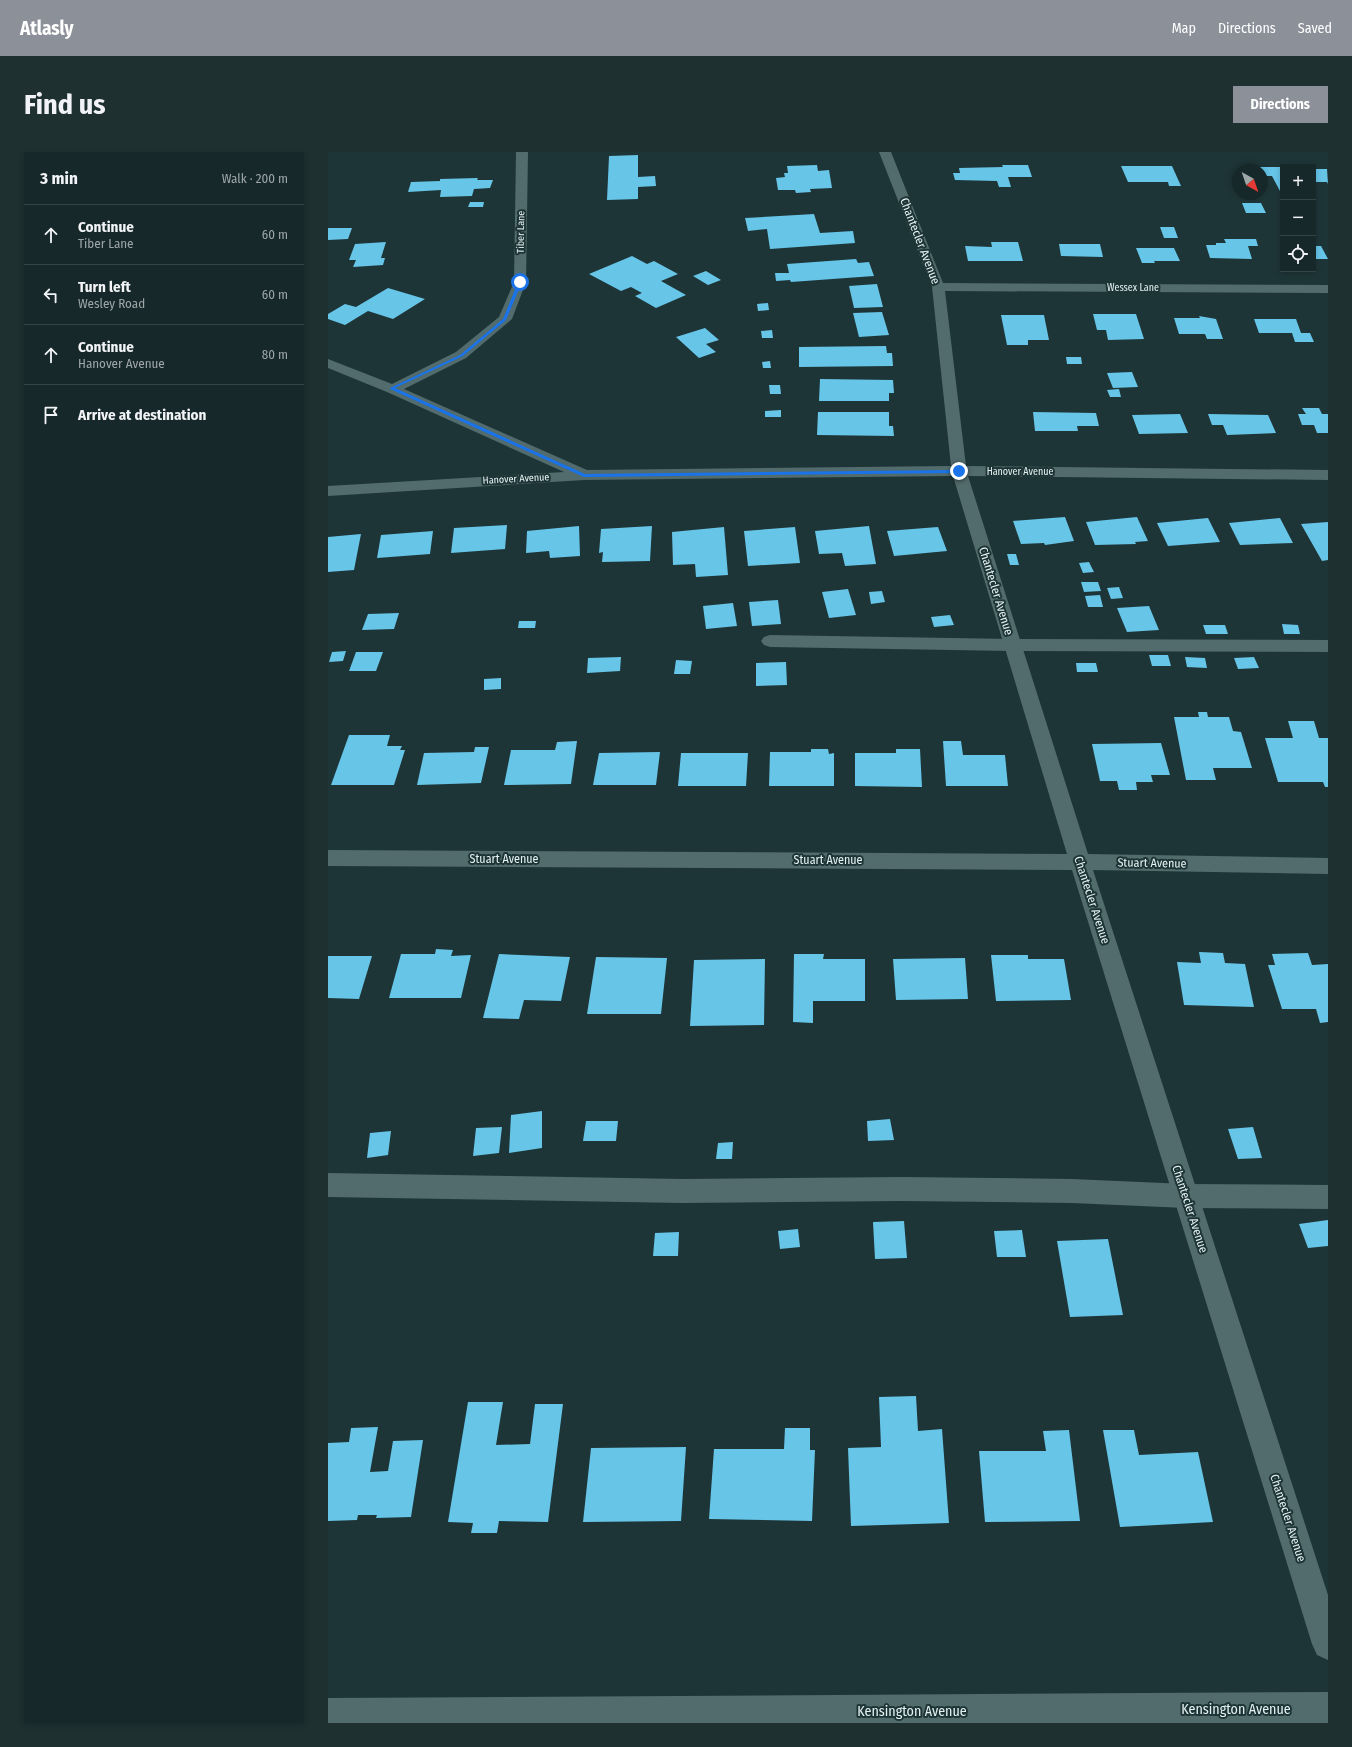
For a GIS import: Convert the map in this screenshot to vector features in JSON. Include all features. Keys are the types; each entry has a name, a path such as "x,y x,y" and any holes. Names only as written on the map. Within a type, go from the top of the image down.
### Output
{"street":[{"name":"Tiber Lane","path":"392,388 462,356 505,319 520,282 522,152"},
{"name":"Chantecler Avenue","path":"885,152 938,287 959,471 1080,862 1328,1644"},
{"name":"Wessex Lane","path":"938,287 1328,289"},
{"path":"328,363 392,388 584,475"},
{"name":"Hanover Avenue","path":"328,491 584,475 959,471 1328,475"},
{"path":"770,641 1012,645 1328,646"},
{"name":"Stuart Avenue","path":"328,858 1080,862 1328,866"},
{"path":"328,1185 683,1191 902,1189 1072,1191 1186,1196 1328,1197"},
{"name":"Kensington Avenue","path":"328,1714 1328,1708"}],"building":[{"path":"638,155 638,177 655,176 656,186 638,187 638,199 607,200 609,156"},
{"path":"817,165 818,171 829,170 832,188 810,189 811,192 796,193 795,190 778,190 776,178 785,177 784,173 788,173 787,166"},
{"path":"1002,165 1028,165 1032,177 1008,177 1011,187 999,187 997,181 955,180 953,173 960,173 959,168 1003,167"},
{"path":"1121,166 1172,166 1181,186 1169,186 1168,182 1128,182"},
{"path":"1268,167 1280,167 1280,191 1272,176 1268,176"},
{"path":"1316,169 1327,169 1328,184 1327,182 1316,182"},
{"path":"478,178 477,180 493,180 490,188 474,189 472,196 440,197 441,190 408,192 411,182 440,181 440,179"},
{"path":"470,202 484,202 483,207 468,207"},
{"path":"1242,203 1261,203 1266,213 1246,213"},
{"path":"814,214 820,233 853,231 855,243 770,249 767,229 748,231 745,218"},
{"path":"1160,227 1174,227 1178,238 1164,238"},
{"path":"328,228 352,228 348,239 328,240"},
{"path":"1224,239 1256,239 1258,246 1248,246 1252,259 1210,258 1206,245 1226,243"},
{"path":"386,242 381,258 385,258 383,265 353,267 356,260 349,260 355,244"},
{"path":"991,242 1018,242 1023,261 968,261 965,246 992,247"},
{"path":"1059,244 1100,244 1103,257 1061,256"},
{"path":"1316,246 1321,246 1328,259 1316,259"},
{"path":"1136,248 1174,248 1180,261 1154,261 1155,263 1142,263"},
{"path":"632,256 647,264 654,261 678,274 661,281 686,295 656,308 635,296 642,293 631,287 621,291 589,274"},
{"path":"856,259 858,263 869,262 874,276 791,282 790,280 776,281 775,273 789,273 787,264"},
{"path":"706,271 721,280 708,285 693,276"},
{"path":"877,284 883,307 854,308 849,286"},
{"path":"388,288 425,299 393,319 368,311 345,325 328,319 328,314 345,304 356,307"},
{"path":"768,303 769,310 758,311 757,304"},
{"path":"882,312 889,335 859,337 853,313"},
{"path":"1093,314 1136,314 1144,339 1108,340 1106,330 1097,330"},
{"path":"1001,315 1044,315 1049,340 1028,340 1028,345 1007,345"},
{"path":"1199,316 1216,319 1223,339 1207,339 1205,334 1179,334 1174,318 1200,318"},
{"path":"1254,319 1296,319 1301,333 1310,333 1314,342 1295,342 1292,333 1259,333"},
{"path":"705,328 719,340 706,344 716,352 699,358 676,337"},
{"path":"772,330 773,338 762,338 761,331"},
{"path":"886,346 887,353 892,353 893,366 799,367 799,347"},
{"path":"1066,357 1081,357 1082,364 1067,364"},
{"path":"770,361 771,368 763,368 762,362"},
{"path":"1132,372 1138,387 1113,388 1107,373"},
{"path":"820,379 893,380 894,393 889,393 889,401 819,401"},
{"path":"769,385 780,385 781,394 770,394"},
{"path":"1119,389 1121,397 1110,397 1107,390"},
{"path":"1302,408 1319,408 1322,414 1328,414 1328,433 1317,433 1314,425 1302,425 1298,414 1306,414"},
{"path":"781,410 781,417 765,417 765,411"},
{"path":"818,412 889,412 889,426 893,426 894,436 817,435"},
{"path":"1033,412 1096,413 1099,426 1077,426 1078,431 1035,431"},
{"path":"1180,414 1188,433 1139,434 1132,415"},
{"path":"1208,414 1268,415 1276,433 1227,435 1223,425 1212,425"},
{"path":"1065,517 1074,541 1045,545 1044,543 1021,544 1013,521"},
{"path":"1137,517 1148,541 1135,542 1136,544 1095,545 1086,522"},
{"path":"1208,518 1220,542 1168,546 1157,523"},
{"path":"1280,518 1293,543 1240,545 1229,523"},
{"path":"1328,522 1328,560 1322,561 1301,524"},
{"path":"507,525 505,549 451,553 454,528"},
{"path":"579,526 580,556 550,558 549,551 526,553 527,531"},
{"path":"652,526 650,561 602,562 603,552 599,553 601,529"},
{"path":"869,526 876,564 845,566 842,553 819,554 815,531"},
{"path":"724,527 728,575 696,577 695,564 673,565 672,532"},
{"path":"795,527 800,563 748,566 744,531"},
{"path":"938,527 947,551 894,556 887,531"},
{"path":"433,531 430,554 377,558 381,535"},
{"path":"361,534 354,570 328,572 328,537"},
{"path":"1007,554 1016,554 1019,565 1010,565"},
{"path":"1089,562 1094,572 1083,573 1079,563"},
{"path":"1081,582 1098,582 1101,591 1084,592"},
{"path":"1119,587 1123,598 1111,599 1107,588"},
{"path":"848,589 856,615 829,618 822,592"},
{"path":"882,591 885,602 871,604 869,592"},
{"path":"1100,595 1103,607 1088,607 1085,596"},
{"path":"778,600 781,624 752,626 749,602"},
{"path":"733,603 737,626 706,629 703,606"},
{"path":"1149,606 1159,630 1127,632 1117,608"},
{"path":"399,613 394,629 362,630 368,614"},
{"path":"950,615 954,625 934,627 931,617"},
{"path":"519,621 536,621 535,628 518,628"},
{"path":"1282,624 1298,625 1300,634 1284,634"},
{"path":"1203,625 1225,625 1228,634 1206,634"},
{"path":"346,651 343,661 329,662 332,652"},
{"path":"356,652 383,652 376,671 349,671"},
{"path":"1149,655 1168,655 1171,666 1152,666"},
{"path":"621,657 620,671 587,673 588,658"},
{"path":"1185,657 1205,658 1207,668 1187,667"},
{"path":"1254,657 1259,668 1238,669 1234,658"},
{"path":"676,660 692,661 690,674 674,674"},
{"path":"786,662 787,685 756,686 756,663"},
{"path":"1076,663 1096,663 1098,672 1077,672"},
{"path":"501,678 501,689 484,690 484,679"},
{"path":"1198,712 1207,712 1208,717 1229,717 1233,731 1241,732 1252,768 1213,768 1216,780 1186,780 1174,717 1199,717"},
{"path":"1288,721 1314,721 1319,738 1328,738 1328,787 1325,787 1323,782 1278,782 1265,738 1293,738"},
{"path":"349,735 390,735 387,746 402,746 400,750 405,750 394,785 331,785"},
{"path":"577,741 571,784 504,785 511,750 555,750 557,742"},
{"path":"943,741 961,741 963,755 1005,755 1008,786 946,786"},
{"path":"1161,743 1170,775 1151,775 1153,782 1136,782 1137,790 1119,790 1117,781 1100,781 1092,744"},
{"path":"475,747 489,747 481,783 417,785 424,753 474,752"},
{"path":"811,749 828,749 829,754 834,753 834,786 769,786 770,752 811,752"},
{"path":"896,749 920,749 922,787 855,786 855,753 896,753"},
{"path":"660,752 656,785 593,785 599,753"},
{"path":"681,753 748,753 746,786 678,786"},
{"path":"436,949 453,950 451,956 471,955 461,998 389,998 401,954 435,954"},
{"path":"1199,952 1223,953 1225,963 1245,964 1254,1007 1184,1005 1177,962 1201,963"},
{"path":"1308,953 1312,965 1328,964 1328,1022 1320,1023 1316,1009 1282,1009 1268,965 1275,965 1272,954"},
{"path":"499,954 570,957 561,1001 524,1000 519,1019 483,1018"},
{"path":"794,954 824,954 823,959 865,959 865,1001 813,1001 813,1023 793,1022"},
{"path":"991,955 1028,955 1028,959 1064,959 1071,1000 996,1001"},
{"path":"328,956 372,956 359,999 328,998"},
{"path":"596,957 667,958 661,1014 587,1014"},
{"path":"965,958 968,999 896,1000 893,959"},
{"path":"765,959 764,1025 690,1026 694,960"},
{"path":"542,1111 542,1148 509,1153 511,1115"},
{"path":"890,1119 894,1140 868,1141 867,1121"},
{"path":"586,1121 618,1121 616,1141 583,1141"},
{"path":"502,1127 499,1153 473,1156 476,1128"},
{"path":"1253,1127 1262,1158 1238,1159 1228,1129"},
{"path":"391,1131 388,1155 367,1158 370,1133"},
{"path":"733,1142 732,1159 716,1159 718,1143"},
{"path":"1328,1220 1328,1246 1308,1248 1299,1224"},
{"path":"904,1221 907,1258 875,1259 873,1222"},
{"path":"798,1229 800,1247 780,1249 778,1231"},
{"path":"1022,1230 1026,1257 997,1257 994,1231"},
{"path":"679,1232 678,1256 653,1256 655,1233"},
{"path":"1108,1239 1123,1315 1070,1317 1057,1241"},
{"path":"916,1396 918,1431 942,1429 949,1523 851,1526 848,1448 881,1447 879,1397"},
{"path":"468,1402 503,1402 496,1445 530,1444 535,1404 563,1404 548,1522 499,1521 497,1533 471,1533 473,1523 448,1522"},
{"path":"378,1427 370,1472 388,1471 393,1441 423,1440 411,1517 376,1518 377,1515 358,1515 357,1520 328,1521 328,1443 349,1442 351,1428"},
{"path":"785,1428 810,1428 810,1450 815,1450 812,1521 709,1519 714,1449 784,1449"},
{"path":"1069,1430 1080,1521 985,1522 979,1451 1046,1451 1043,1431"},
{"path":"1103,1430 1134,1430 1139,1455 1198,1452 1213,1522 1120,1527"},
{"path":"686,1447 681,1521 583,1522 591,1448"}],"route":[{"path":"520,282 505,319 462,356 392,388 584,475 959,471"}]}
